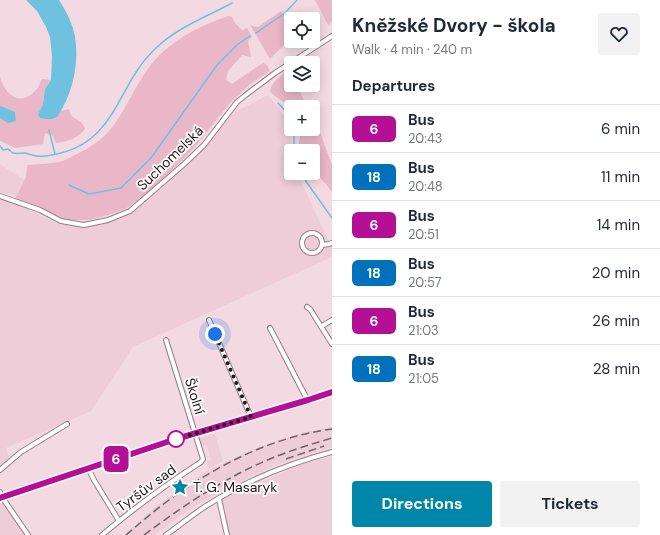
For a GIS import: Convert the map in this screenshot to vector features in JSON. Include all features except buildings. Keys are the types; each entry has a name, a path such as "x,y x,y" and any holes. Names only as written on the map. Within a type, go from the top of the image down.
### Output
{"street":[{"name":"Suchomelská","path":"0,196 40,210 61,221 84,224 108,220 130,211 198,150 237,102 275,73 332,36"},
{"path":"322,245 320,236 314,233 305,236 302,242 304,248 312,253 318,250 322,245 332,243"},
{"path":"307,307 322,326 332,344"},
{"path":"209,320 251,417"},
{"path":"322,326 332,320"},
{"path":"270,328 308,400"},
{"name":"Školní","path":"166,340 203,459"},
{"path":"28,535 1,495 195,433 332,392"},
{"path":"0,470 21,452 67,424"},
{"path":"166,535 218,499 263,476 276,470 332,452"},
{"name":"Tyršův sad","path":"102,535 159,490 201,462 203,459"},
{"path":"88,468 119,521"},
{"path":"218,499 227,535"}],"shaded area":[{"path":"315,0 332,0 332,22 328,25"},
{"path":"281,11 284,16 284,45 270,59 250,25 258,27"},
{"path":"228,16 232,17 235,23 242,30 247,28 252,37 248,41 251,57 242,55 228,71 226,80 232,84 264,63 270,71 249,85 230,103 194,148 147,193 127,208 90,220 66,220 41,208 15,199 26,177 27,165 63,161 99,140 114,125 143,75 161,54 188,34"},
{"path":"284,74 284,92 301,92 303,100 284,100 284,103 270,91 275,81"},
{"path":"0,76 2,83 9,93 19,98 24,98 30,95 37,89 42,79 51,80 45,89 43,104 38,114 59,115 61,111 69,109 72,116 81,122 85,129 72,139 56,143 53,136 45,133 43,144 15,148 0,141"},
{"path":"268,95 284,115 284,136 291,136 292,144 284,144 284,180 300,180 332,248 332,257 133,347 91,411 6,448 10,460 0,469 0,198 24,207 59,224 113,218 137,208 168,183 215,134 220,124 233,113"},
{"path":"320,132 332,165 332,192 320,178 320,144 299,143 300,136 320,136"},
{"path":"0,164 27,182 18,197 0,192"},
{"path":"332,427 332,447 274,466 230,487 177,518 155,535 124,535 159,504 205,472 256,448 301,433"},
{"path":"215,434 223,461 209,469 207,461 211,460 207,445 202,446 200,438"},
{"path":"332,456 332,535 225,535 218,501 297,466"},
{"path":"0,495 3,502 25,535 0,535"}],"water":[{"path":"26,0 59,0 73,27 76,46 76,64 74,74 70,92 66,101 58,116 53,119 40,118 38,114 43,104 45,89 51,80 52,56 50,37 37,11"},
{"path":"0,106 15,112 16,121 8,123 0,118"}],"waterway":[{"path":"256,33 285,13 297,0"},
{"path":"0,146 3,150 8,149 12,153 25,153 34,156 52,155 74,149 90,139 103,126 142,63 156,48 183,28 232,3"},
{"path":"69,185 89,194 121,188 151,158 217,65 238,44 250,36"},
{"path":"278,103 284,109"},
{"path":"49,130 55,154"},
{"path":"294,136 294,144"},
{"path":"305,180 332,218"}],"railway":[{"path":"126,535 152,513 187,487 226,464 246,454 288,439 332,429"},
{"path":"144,535 197,498 239,473 283,454 332,438"},
{"path":"286,459 324,446"}],"bus line":[{"name":"6","path":"0,498 176,439 332,392"}],"place":[{"name":"T. G. Masaryk","path":"180,487"}],"route":[{"path":"176,439 251,417 215,334"}]}
